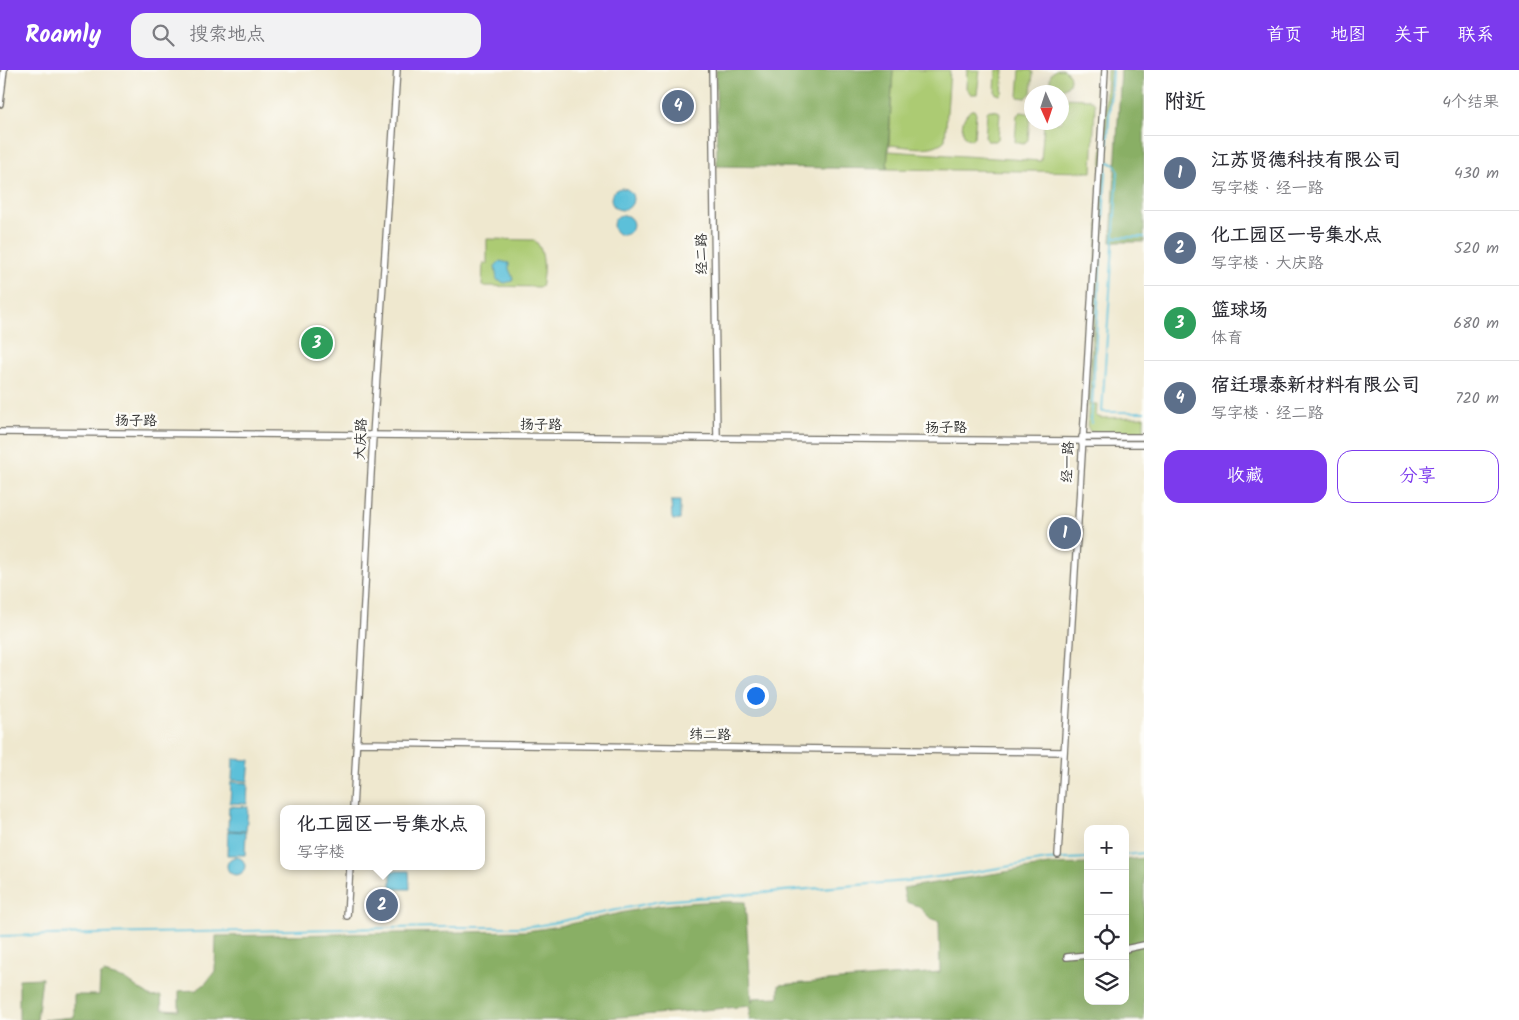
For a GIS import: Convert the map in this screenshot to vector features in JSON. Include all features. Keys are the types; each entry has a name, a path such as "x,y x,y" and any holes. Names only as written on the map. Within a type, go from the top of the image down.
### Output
{"street":[{"path":"0,104 4,70"},
{"name":"大庆路","path":"353,805 373,436 397,70"},
{"name":"经二路","path":"712,70 717,438"},
{"name":"经一路","path":"1058,855 1104,70"},
{"name":"扬子路","path":"0,432 1082,441 1144,444"},
{"name":"扬子路","path":"1082,441 1144,437"},
{"name":"纬二路","path":"356,744 1064,752"},
{"path":"347,916 350,870"},
{"path":"1129,948 1144,945"},
{"path":"1067,957 1084,955"}],"green space":[{"path":"716,70 893,70 887,169 717,166"},
{"path":"893,70 950,70 945,140 940,144 926,148 889,145"},
{"path":"967,70 980,70 977,94 971,94 966,88"},
{"path":"996,70 1004,70 1002,93 1000,95 995,93"},
{"path":"1020,70 1031,70 1033,73 1032,85 1024,85 1024,98 1018,97"},
{"path":"1056,70 1064,70 1070,79 1068,85 1052,85 1051,83 1051,75"},
{"path":"1107,70 1110,70 1090,404 1097,404 1096,416 1101,418 1144,417 1144,432 1094,433 1090,432 1087,426"},
{"path":"1121,70 1144,70 1144,242 1111,242"},
{"path":"1069,98 1089,99 1095,104 1092,172 887,169 888,151 1041,161 1043,130 1069,130"},
{"path":"971,110 974,110 976,113 974,138 971,140 963,134 962,126 964,119"},
{"path":"989,110 998,111 1000,114 998,139 996,141 987,141 985,138 987,112"},
{"path":"1024,112 1024,130 1029,130 1028,140 1023,144 1015,142 1017,115"},
{"path":"487,239 534,240 541,249 542,255 543,275 541,287 482,286 483,264 487,264"},
{"path":"304,334 330,335 330,351 304,350"},
{"path":"1144,858 1144,1020 749,1020 751,1006 583,1020 43,1020 74,1017 74,995 99,995 100,976 104,973 125,979 151,997 161,996 162,1009 179,1010 179,991 197,990 206,983 215,971 216,936 526,931 658,906 712,902 745,902 752,1003 753,998 779,997 779,985 940,972 939,921 930,918 918,906 906,902 903,888 1049,865 1084,864 1084,1005 1129,1005 1129,860"},
{"path":"42,978 37,1020 19,1020 19,979"}],"water":[{"path":"622,188 630,191 633,199 630,207 622,210 614,207 611,199 614,191"},
{"path":"619,215 627,215 633,221 633,229 627,235 619,235 613,229 613,221"},
{"path":"500,261 509,263 512,281 505,283 497,280 495,266"},
{"path":"671,501 680,501 680,520 673,520 672,518"},
{"path":"233,759 250,760 248,781 232,780"},
{"path":"231,782 248,783 247,804 230,803"},
{"path":"229,806 248,807 246,831 228,830"},
{"path":"228,831 246,832 245,855 227,855"},
{"path":"236,857 242,860 245,866 242,872 236,875 230,872 227,866 230,860"},
{"path":"391,871 409,871 410,889 391,889"}],"waterway":[{"path":"1091,423 1112,70"},
{"path":"1107,161 1115,165 1118,170 1102,412 1144,412"},
{"path":"1114,237 1144,237"},
{"path":"1129,855 1144,853"},
{"path":"0,936 518,927 542,925 660,901 907,881 1047,860 1084,858"}],"place":[{"name":"宿迁璟泰新材料有限公司","path":"678,106"},
{"name":"篮球场","path":"317,343"},
{"name":"江苏贤德科技有限公司","path":"1065,533"},
{"name":"化工园区一号集水点","path":"382,905"}]}
